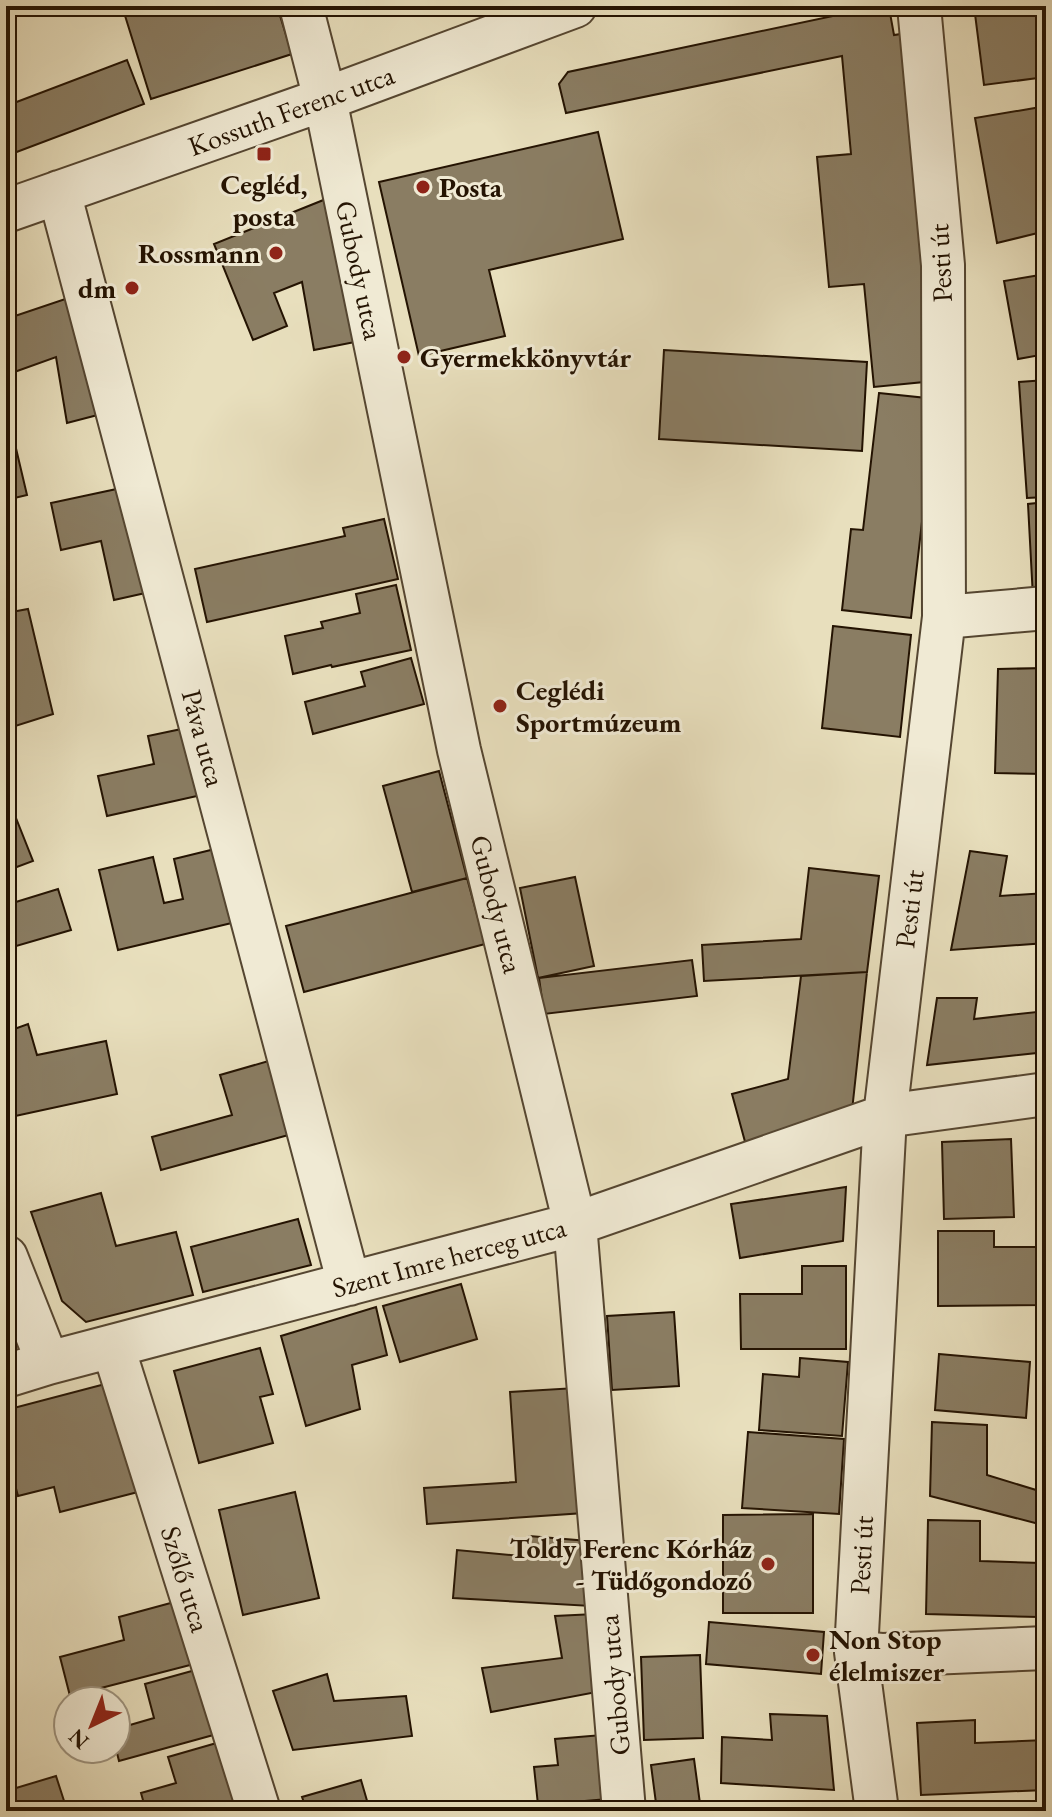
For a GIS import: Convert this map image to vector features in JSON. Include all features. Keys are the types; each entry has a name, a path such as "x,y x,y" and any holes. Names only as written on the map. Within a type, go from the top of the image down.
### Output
{"street":[{"name":"Gubody utca","path":"301,6 325,99 459,750 575,1224 624,1811"},
{"name":"Kossuth Ferenc utca","path":"6,211 325,99 575,6"},
{"name":"Pesti út","path":"877,1811 856,1652 885,1116 944,617 943,265 919,6"},
{"name":"Páva utca","path":"59,192 349,1284"},
{"path":"944,617 1046,608"},
{"name":"Szent Imre herceg utca","path":"6,1376 575,1224 885,1116 1046,1094"},
{"path":"6,1257 48,1363"},
{"name":"Szőlő utca","path":"113,1347 259,1811"},
{"path":"856,1652 883,1655 1046,1648"}],"building":[{"path":"122,6 277,6 292,54 151,99"},
{"path":"880,6 890,13 894,35 901,34 934,381 874,387 864,284 829,287 817,157 851,154 842,56 566,113 559,84 568,72"},
{"path":"974,6 1037,6 1046,77 984,85"},
{"path":"127,60 144,104 6,156 6,106"},
{"path":"1041,107 1046,132 1046,231 997,243 975,118"},
{"path":"598,132 623,239 489,270 505,336 419,356 379,182"},
{"path":"326,199 355,342 314,350 302,282 274,293 287,326 253,340 214,244"},
{"path":"1046,274 1046,354 1018,359 1004,281"},
{"path":"83,293 113,411 67,423 56,357 6,375 6,319"},
{"path":"664,350 867,362 862,451 659,439"},
{"path":"1046,380 1046,497 1027,498 1019,382"},
{"path":"879,393 936,399 911,618 842,610 851,529 863,530"},
{"path":"6,406 27,495 6,500"},
{"path":"126,487 150,592 114,600 101,541 61,550 51,503"},
{"path":"1046,502 1046,597 1033,598 1028,504"},
{"path":"384,519 398,579 207,622 195,569 345,536 343,528"},
{"path":"396,585 411,650 293,674 285,636 323,628 321,622 360,613 356,594"},
{"path":"28,609 53,714 6,729 6,613"},
{"path":"833,626 911,635 900,737 822,728"},
{"path":"411,658 424,704 313,734 305,702 365,686 361,672"},
{"path":"1046,668 1046,774 995,773 998,669"},
{"path":"191,727 206,794 107,816 98,776 154,764 148,736"},
{"path":"439,771 467,878 412,892 383,786"},
{"path":"14,813 33,861 6,871 6,816"},
{"path":"219,848 236,922 118,950 99,870 153,857 164,903 183,899 174,859"},
{"path":"970,851 1007,856 1000,896 1046,893 1046,943 951,950"},
{"path":"809,868 879,876 867,972 704,981 702,945 801,939"},
{"path":"575,877 594,966 538,978 520,888"},
{"path":"467,878 485,944 304,992 286,926"},
{"path":"58,889 71,930 6,949 6,905"},
{"path":"692,960 697,996 544,1014 539,978"},
{"path":"867,972 851,1120 747,1149 732,1094 788,1079 801,976"},
{"path":"937,998 977,998 974,1019 1046,1011 1046,1052 927,1065"},
{"path":"28,1024 37,1055 106,1041 117,1094 6,1118 6,1032"},
{"path":"272,1060 292,1134 161,1170 152,1137 232,1115 220,1075"},
{"path":"1011,1139 1014,1217 944,1219 942,1142"},
{"path":"846,1187 843,1241 740,1258 731,1204"},
{"path":"101,1193 116,1246 176,1232 193,1295 86,1322 62,1301 31,1212"},
{"path":"298,1219 311,1265 203,1292 191,1247"},
{"path":"938,1231 994,1231 994,1247 1046,1247 1046,1305 938,1306"},
{"path":"802,1266 846,1266 846,1349 741,1349 740,1294 802,1294"},
{"path":"461,1284 477,1339 400,1362 383,1306"},
{"path":"376,1307 387,1355 352,1365 360,1409 306,1426 281,1336"},
{"path":"674,1312 679,1386 612,1390 607,1316"},
{"path":"260,1348 273,1394 260,1397 273,1443 199,1463 174,1371"},
{"path":"939,1354 1030,1362 1026,1418 935,1410"},
{"path":"800,1358 848,1362 842,1436 759,1430 763,1374 799,1377"},
{"path":"109,1383 138,1492 60,1512 54,1487 18,1496 6,1451 6,1410"},
{"path":"576,1388 584,1513 427,1524 424,1488 516,1482 510,1392"},
{"path":"932,1422 987,1425 987,1475 1046,1493 1039,1524 930,1496"},
{"path":"748,1432 844,1439 839,1514 742,1508"},
{"path":"295,1492 319,1598 243,1615 219,1510"},
{"name":"Toldy Ferenc Kórház - Tüdőgondozó","path":"813,1514 813,1613 723,1613 723,1515"},
{"path":"928,1520 980,1521 980,1561 1041,1563 1039,1617 926,1614"},
{"path":"529,1536 588,1541 591,1606 453,1598 457,1550 532,1557"},
{"path":"178,1601 194,1664 113,1685 67,1685 60,1657 124,1640 119,1617"},
{"path":"595,1614 602,1691 491,1712 482,1668 562,1658 555,1616"},
{"path":"709,1622 824,1632 821,1674 706,1664"},
{"path":"700,1655 703,1738 644,1740 641,1657"},
{"path":"199,1669 217,1734 132,1757 132,1724 154,1718 145,1684"},
{"path":"327,1674 334,1701 406,1696 412,1736 293,1750 273,1691"},
{"path":"770,1714 827,1716 834,1790 721,1783 722,1737 772,1740"},
{"path":"975,1720 975,1743 1046,1740 1046,1790 921,1795 917,1723"},
{"path":"602,1735 608,1799 538,1805 534,1767 558,1765 555,1739"},
{"path":"220,1742 238,1802 207,1811 146,1811 141,1793 176,1783 168,1757"},
{"path":"694,1759 701,1811 657,1811 651,1765"},
{"path":"56,1776 66,1807 52,1811 6,1811 6,1791"},
{"path":"361,1780 370,1811 307,1811 302,1797"}],"place":[{"name":"Cegléd, posta","path":"264,154"},
{"name":"Posta","path":"423,187"},
{"name":"Rossmann","path":"276,253"},
{"name":"dm","path":"132,288"},
{"name":"Gyermekkönyvtár","path":"404,357"},
{"name":"Ceglédi Sportmúzeum","path":"500,706"},
{"name":"Toldy Ferenc Kórház - Tüdőgondozó","path":"768,1564"},
{"name":"Non Stop élelmiszer","path":"813,1655"}]}
